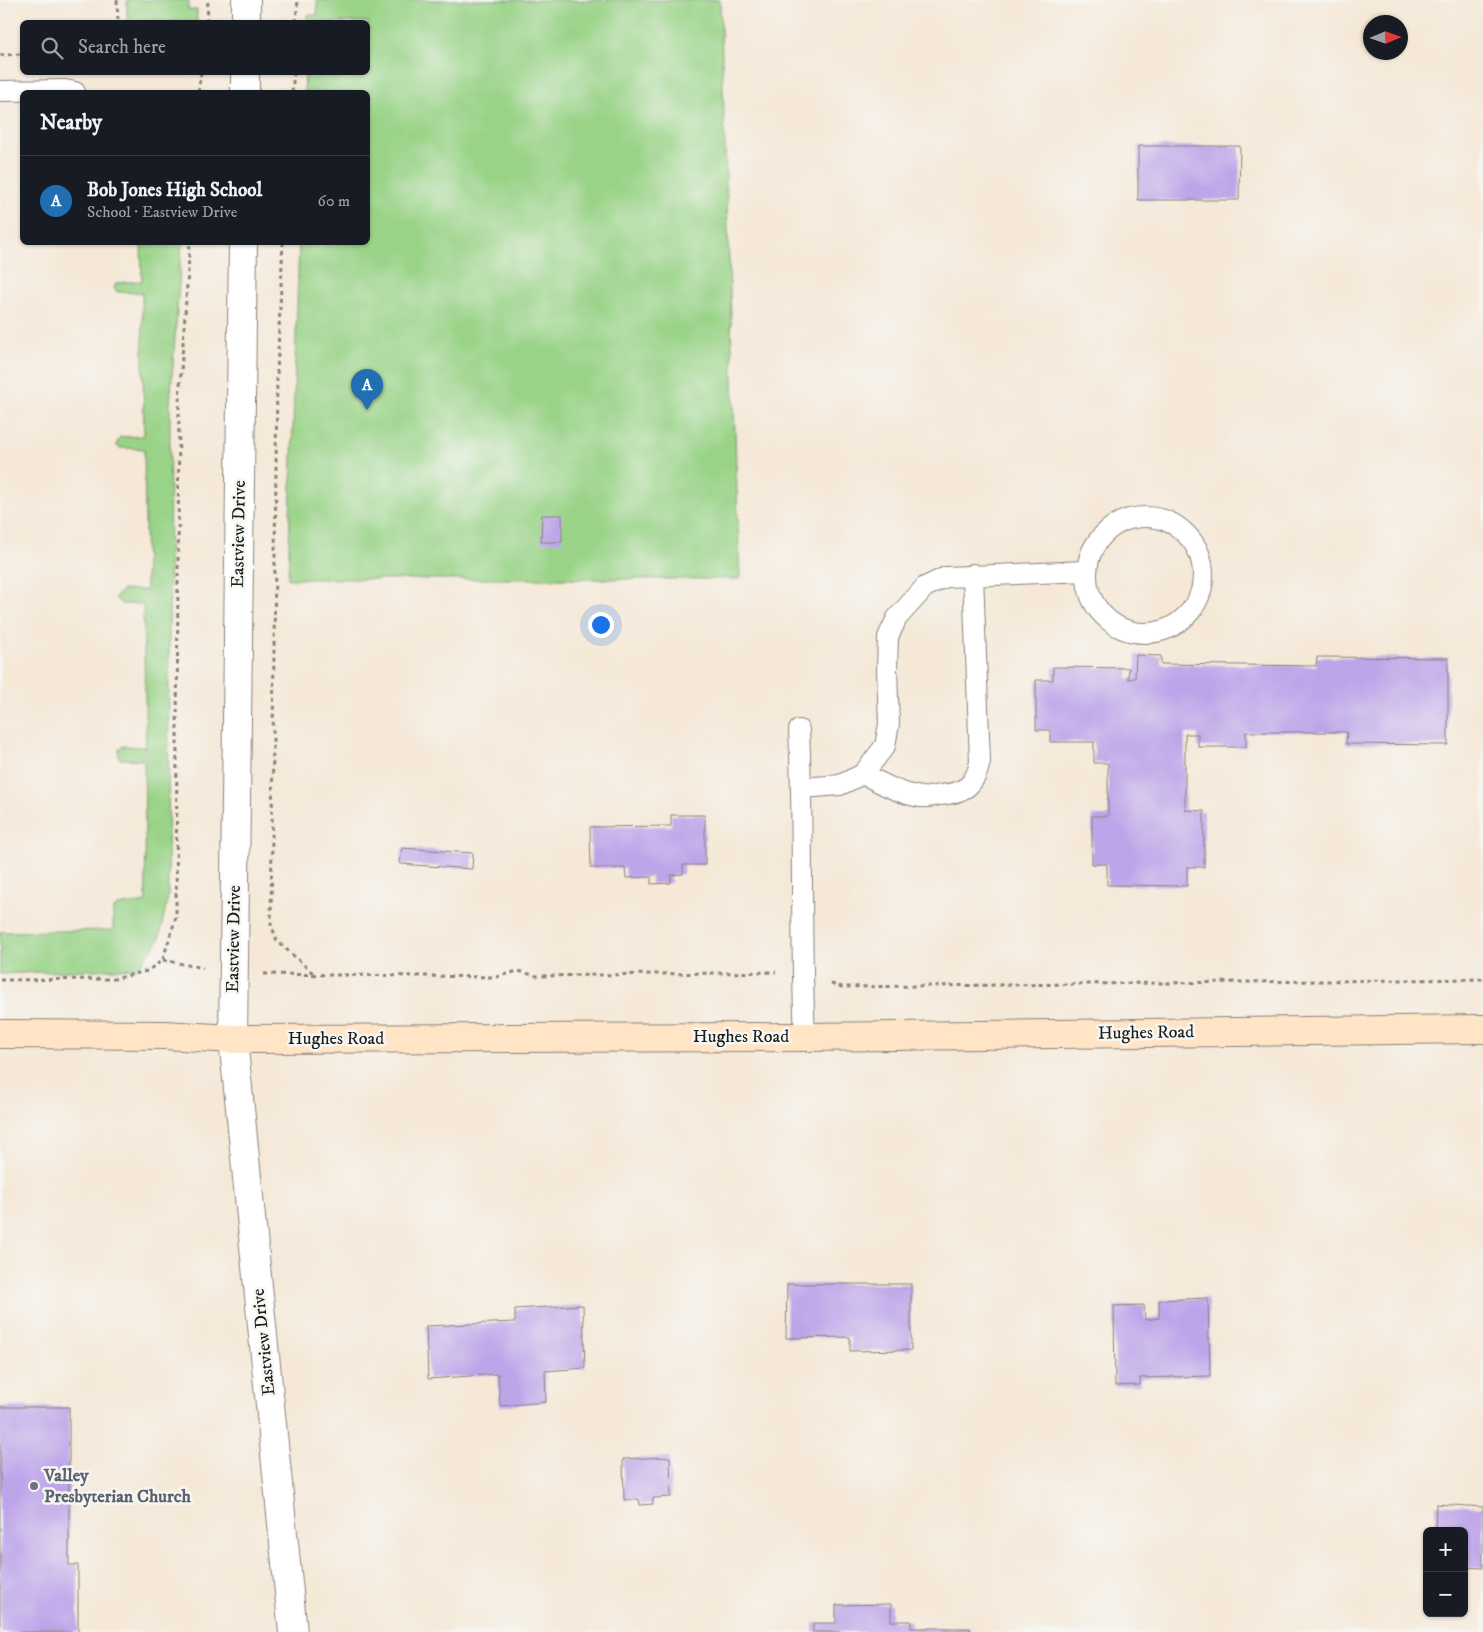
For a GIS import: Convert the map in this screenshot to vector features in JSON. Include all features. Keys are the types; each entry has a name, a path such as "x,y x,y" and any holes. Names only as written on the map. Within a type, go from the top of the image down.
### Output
{"main road":[{"name":"Hughes Road","path":"0,1034 164,1035 233,1039 805,1037 1483,1029"}],"street":[{"path":"245,75 245,90"},
{"name":"Eastview Drive","path":"243,245 233,1039 293,1632"}],"lane":[{"path":"0,91 20,91"},
{"path":"1135,517 1157,517 1176,525 1191,539 1200,556 1203,576 1199,596 1188,614 1174,625 1157,632 1139,633 1122,628 1107,619 1095,605 1087,588 1086,571 1091,550 1102,534 1118,522 1135,517"},
{"path":"802,788 840,784 863,774 885,746 889,724 886,670 888,638 897,618 925,587 946,577 973,574 1086,571"},
{"path":"863,774 898,790 922,797 954,794 967,788 977,776 980,762 973,574"},
{"path":"799,730 802,788 802,978 805,1037"}],"path":[{"path":"117,0 118,20"},
{"path":"207,20 208,0"},
{"path":"296,20 298,0"},
{"path":"0,55 20,54"},
{"path":"198,90 201,75"},
{"path":"292,90 294,75"},
{"path":"0,980 114,980 147,971 163,960 176,918 179,401 190,245"},
{"path":"283,245 277,374 271,924 277,941 314,974 356,977 496,977 518,971 537,976 780,972 842,987 1483,979"}],"green space":[{"path":"127,0 189,0 188,10 197,10 197,20 127,20"},
{"path":"317,0 720,0 740,579 288,579 299,245 370,245 370,90 304,90 305,75 370,75 370,20 307,20 307,15 317,15"},
{"path":"141,245 182,245 170,405 168,896 159,940 137,968 0,974 0,932 113,930 113,910 117,906 146,902 144,760 120,759 118,754 119,749 123,746 146,747 143,604 121,604 115,597 123,590 146,590 144,449 120,448 116,445 120,437 144,436 142,293 117,292 114,288 116,283 142,281"}],"building":[{"path":"1138,146 1240,146 1239,200 1138,200"},
{"path":"542,515 562,515 562,542 541,542"},
{"path":"1136,655 1161,656 1161,664 1316,666 1317,657 1448,658 1448,745 1346,744 1347,732 1246,732 1246,747 1198,747 1198,734 1185,734 1185,810 1204,811 1204,867 1187,867 1187,886 1107,885 1107,864 1092,864 1092,816 1108,816 1108,763 1094,763 1094,742 1050,742 1050,730 1036,730 1036,680 1053,680 1053,667 1129,668 1128,679 1135,678"},
{"path":"671,815 705,815 705,865 683,865 683,874 671,875 671,883 651,884 651,877 626,878 625,868 591,868 590,827 671,826"},
{"path":"402,848 473,853 472,869 400,864"},
{"path":"787,1284 911,1284 911,1350 850,1351 850,1337 786,1338"},
{"path":"1208,1298 1210,1376 1140,1378 1140,1385 1115,1386 1114,1306 1144,1305 1145,1320 1159,1318 1159,1300"},
{"path":"583,1305 585,1368 545,1371 546,1402 500,1406 498,1374 428,1379 426,1326 515,1322 515,1309"},
{"name":"Valley Presbyterian Church","path":"0,1407 69,1407 69,1565 78,1565 78,1632 0,1632"},
{"path":"670,1457 671,1497 653,1498 653,1504 640,1505 639,1499 624,1500 623,1459"},
{"path":"1436,1504 1483,1507 1483,1568 1468,1567 1468,1527 1435,1527"},
{"path":"891,1604 891,1621 911,1621 911,1628 970,1628 970,1632 813,1632 813,1623 836,1623 836,1605"}],"place":[{"name":"Bob Jones High School","path":"367,410"},
{"name":"Valley Presbyterian Church","path":"34,1486"}]}
